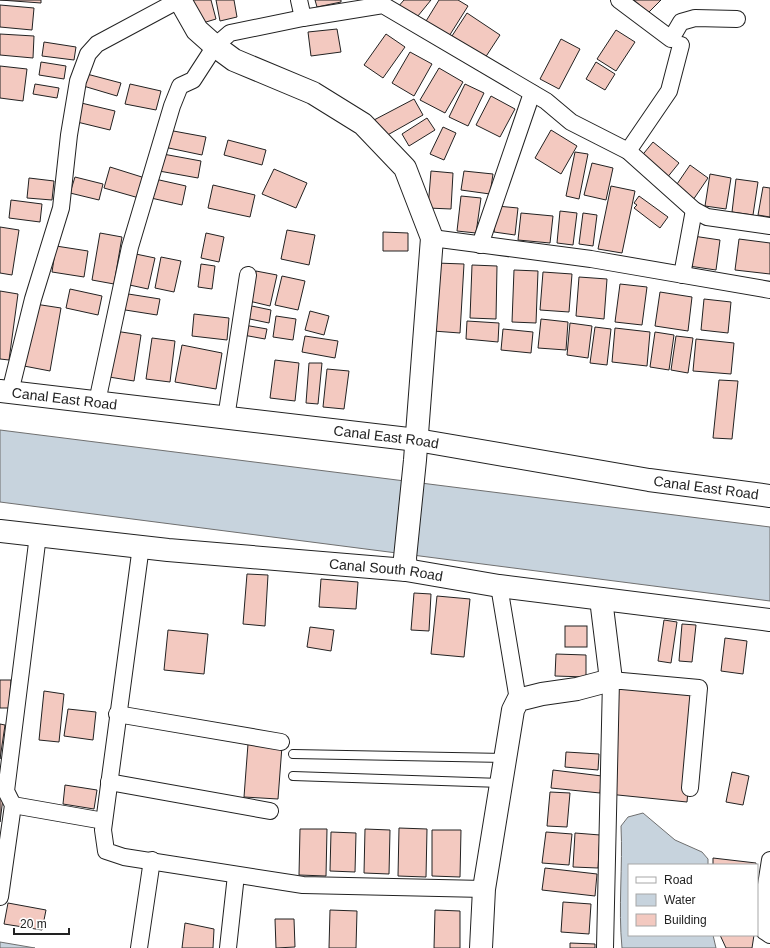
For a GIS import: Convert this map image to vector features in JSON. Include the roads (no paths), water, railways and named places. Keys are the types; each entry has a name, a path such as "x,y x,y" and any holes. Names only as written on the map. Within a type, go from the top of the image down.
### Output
{"street":[{"path":"5,391 61,208 74,97 81,67 88,54 97,44 180,0 197,30 215,46 234,60 313,93 363,124 405,168 432,238 406,564"},
{"path":"299,0 303,18"},
{"path":"619,0 672,39 681,22 695,18 737,19"},
{"path":"97,402 130,247 172,106 180,86 193,80 215,46 230,33 303,18 383,5 532,92 546,101 571,122 628,151 694,210 707,217 770,226"},
{"path":"628,151 669,91 681,46"},
{"path":"480,244 532,92"},
{"path":"682,275 694,210"},
{"path":"432,238 591,259 770,290"},
{"path":"226,418 248,275"},
{"name":"Canal East Road","path":"5,391 226,418 416,450 770,496"},
{"name":"Canal South Road","path":"0,531 140,546 406,564 499,586 770,620"},
{"path":"0,897 13,805 6,791 38,535"},
{"path":"140,546 104,821 103,830 106,851 124,856 303,885 484,889"},
{"path":"481,948 484,889 506,758 512,710 518,700 499,586"},
{"path":"601,599 611,680 605,948"},
{"path":"518,700 542,694 577,689 611,680 699,688 690,788"},
{"path":"117,714 281,742"},
{"path":"109,782 270,811"},
{"path":"13,805 104,821"},
{"path":"139,948 152,860"},
{"path":"770,860 762,910 764,932 770,935"},
{"path":"228,948 236,875"}],"lane":[{"path":"293,754 506,758"},
{"path":"293,776 502,783"}],"water":[{"path":"0,430 770,527 770,601 0,502"},
{"path":"643,813 675,840 702,852 708,859 708,864 628,864 628,936 713,936 716,948 622,948 620,917 621,826 628,817"},
{"path":"0,942 35,948 0,948"}]}
